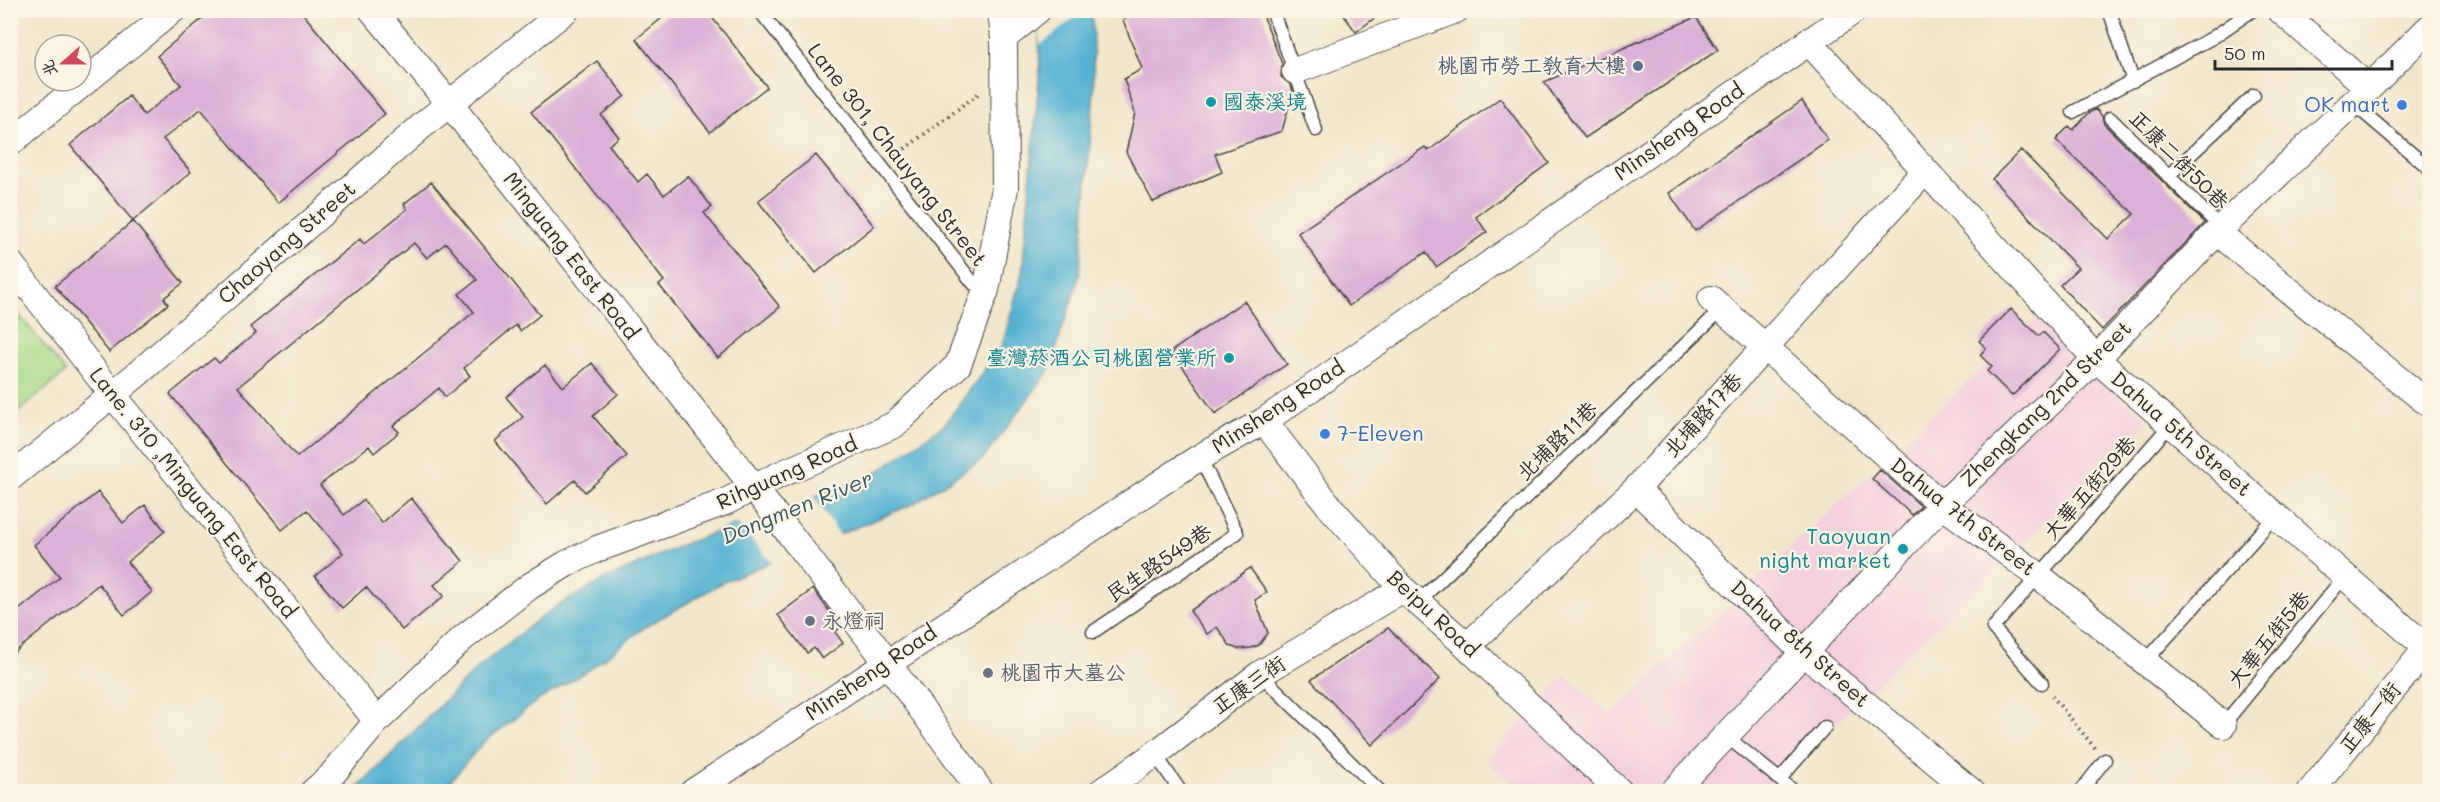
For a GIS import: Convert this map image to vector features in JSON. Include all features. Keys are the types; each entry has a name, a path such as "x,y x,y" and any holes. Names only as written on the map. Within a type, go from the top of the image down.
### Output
{"street":[{"path":"10,143 173,10"},
{"name":"Minguang East Road","path":"372,10 450,103 760,495 888,662"},
{"name":"Chaoyang Street","path":"10,478 113,395 450,103 566,10"},
{"name":"Rihguang Road","path":"313,792 330,777 377,721 463,638 530,586 557,569 597,549 725,502 760,495 894,425 958,364 986,290 1005,188 1002,10"},
{"path":"1295,71 1456,10"},
{"name":"Minsheng Road","path":"705,788 888,662 1200,457 1264,421 1855,10"},
{"path":"2280,10 2360,95"},
{"path":"1004,38 1037,11"},
{"name":"Zhengkang 2nd Street","path":"1673,792 1942,506 2096,359 2219,230 2430,27"},
{"name":"Dahua 5th Street","path":"1808,42 2096,359 2344,577 2428,646"},
{"name":"北埔路17巷","path":"1467,646 1636,489 1925,171"},
{"path":"2219,230 2430,405"},
{"name":"Lane. 310 ,Minguang East Road","path":"10,263 113,395 377,721"},
{"name":"Dahua 7th Street","path":"1716,304 1942,506 2039,576 2223,725"},
{"name":"Beipu Road","path":"1264,421 1330,507 1411,596 1467,646 1620,792"},
{"name":"Dahua 8th Street","path":"1636,489 1804,653 1972,792"},
{"name":"正康三街","path":"1101,792 1260,674 1411,596"},
{"name":"正康一街","path":"2310,792 2428,646"},
{"path":"888,662 981,792"}],"lane":[{"name":"Lane 301, Chauyang Street","path":"759,10 974,284 986,290"},
{"path":"1272,10 1316,130"},
{"path":"2109,10 2133,81"},
{"path":"2073,112 2212,38 2253,10"},
{"path":"2168,177 2254,95"},
{"path":"2360,95 2430,170"},
{"name":"正康二街50巷","path":"2110,118 2219,230"},
{"name":"北埔路11巷","path":"1411,596 1716,304"},
{"name":"大華五街29巷","path":"2042,683 1993,628 2170,425"},
{"name":"民生路549巷","path":"1093,632 1237,533 1200,457"},
{"path":"2144,663 2275,516"},
{"name":"大華五街5巷","path":"2223,725 2344,577"},
{"path":"1260,674 1381,792"},
{"path":"1780,779 1825,727"},
{"path":"1726,736 1795,792"},
{"path":"1155,754 1181,792"},
{"path":"2080,792 2105,760"}],"path":[{"path":"890,160 984,90"},
{"path":"2042,683 2105,760"}],"shaded area":[{"name":"Taoyuan night market","path":"2039,316 2149,422 1766,791 1520,791 1486,761 1565,676 1611,715"}],"green space":[{"path":"11,305 66,372 10,418"}],"water":[{"name":"Dongmen River","path":"1038,11 1092,11 1094,90 1080,274 1049,371 983,459 911,505 725,581 645,627 589,670 537,701 482,744 442,791 354,792 477,668 557,606 606,579 686,543 873,475 945,424 1002,346 1022,273 1040,68"}],"pier":[{"path":"1036,11 1083,11 1040,45"},
{"path":"812,494 840,536 774,564 735,522"}],"building":[{"path":"213,10 300,10 385,114 278,203 201,109 163,139 191,172 133,221 70,145 129,96 144,115 181,85 157,56"},
{"path":"672,10 706,10 767,87 710,132 636,39"},
{"name":"國泰溪境","path":"1139,10 1261,10 1282,64 1281,77 1291,85 1293,92 1282,131 1215,154 1222,172 1153,202 1126,152 1135,113 1124,79 1142,69 1123,20"},
{"path":"1340,10 1385,10 1356,32"},
{"name":"桃園市勞工教育大樓","path":"1696,17 1718,50 1585,138 1544,82"},
{"path":"597,61 625,96 601,115 619,137 609,145 638,182 647,174 664,195 688,176 712,207 704,213 780,307 718,358 659,285 664,281 531,112"},
{"path":"1500,98 1549,163 1476,217 1487,232 1436,267 1426,252 1349,306 1298,233 1425,147 1428,151"},
{"path":"1802,101 1828,140 1695,231 1669,193"},
{"path":"2096,109 2102,116 2104,124 2205,223 2102,330 2060,285 2078,268 1992,179 2021,150 2108,239 2134,214 2056,140 2069,126 2073,130"},
{"path":"816,155 874,226 816,273 758,201"},
{"path":"431,182 540,315 520,331 516,325 464,368 470,376 445,397 439,388 393,426 399,432 374,453 369,446 320,485 344,515 363,500 382,523 411,498 463,561 434,585 444,596 402,630 366,587 342,608 315,576 343,553 307,510 282,530 170,394 214,358 219,363 256,333 250,327 360,239 364,244 407,209 404,204","holes":["414,243 427,258 446,243 477,280 459,294 474,312 297,457 238,387"]},
{"path":"133,221 183,283 164,298 168,304 109,352 55,286"},
{"name":"臺灣菸酒公司桃園營業所","path":"1244,301 1287,364 1215,414 1172,351"},
{"path":"2011,309 2039,336 2043,332 2060,349 2012,396 1987,371 1992,367 1980,355 1986,348 1979,341"},
{"path":"592,363 618,394 593,416 627,456 585,492 575,480 547,504 495,441 523,417 506,397 545,365 563,387"},
{"path":"1880,470 1921,506 1912,515 1872,479"},
{"path":"98,492 123,523 145,505 165,531 127,562 152,592 124,615 99,584 10,656 10,617 60,577 34,545"},
{"path":"1250,568 1267,592 1255,600 1268,633 1259,645 1238,649 1230,646 1217,627 1207,634 1190,611"},
{"name":"永燈祠","path":"813,589 841,627 835,632 843,643 822,659 814,648 807,653 778,615"},
{"path":"1388,628 1440,679 1372,745 1311,680"}],"place":[{"name":"桃園市勞工教育大樓","path":"1638,66"},
{"name":"國泰溪境","path":"1211,102"},
{"name":"OK mart","path":"2402,105"},
{"name":"臺灣菸酒公司桃園營業所","path":"1229,358"},
{"name":"7-Eleven","path":"1325,434"},
{"name":"Taoyuan night market","path":"1903,549"},
{"name":"永燈祠","path":"810,621"},
{"name":"桃園市大墓公","path":"988,673"}]}
